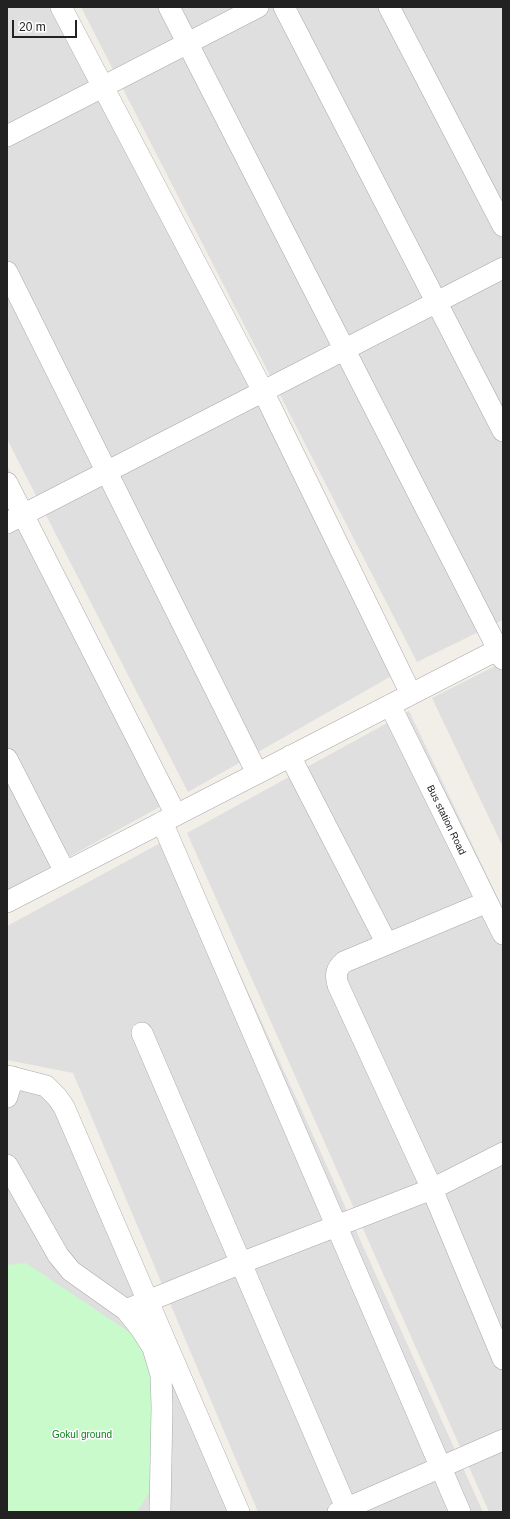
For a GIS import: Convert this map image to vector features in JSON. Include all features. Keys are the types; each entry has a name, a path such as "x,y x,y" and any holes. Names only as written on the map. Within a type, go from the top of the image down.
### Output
{"street":[{"path":"61,7 263,391 411,694"},
{"path":"7,902 411,694 501,652 344,350 169,7"},
{"path":"7,136 258,7"},
{"path":"284,7 503,431"},
{"path":"390,7 503,226"},
{"path":"15,519 503,268"},
{"path":"7,272 257,773"},
{"path":"7,483 15,519 169,818 336,1225 460,1512"},
{"name":"Bus station Road","path":"390,705 494,906 503,934"},
{"path":"290,756 387,944"},
{"path":"7,759 65,872"},
{"path":"494,906 387,944 344,962 337,968 336,977 338,985 432,1189 503,1359"},
{"path":"142,1033 241,1262 344,1511 503,1440"},
{"path":"7,1097 10,1076 46,1086 57,1096 64,1107 239,1512"},
{"path":"126,1310 241,1262 432,1189 503,1153"},
{"path":"7,1165 58,1254 71,1271 126,1310 141,1328 153,1348 161,1374 162,1406 160,1512"}],"shaded area":[{"path":"7,7 73,7 409,666 188,792 7,439"},
{"path":"81,7 503,7 503,620 417,662"},
{"path":"7,465 176,798 7,891"},
{"path":"503,662 503,847 432,698"},
{"path":"409,711 503,909 503,1512 489,1512 187,833"},
{"path":"177,834 483,1512 258,1512 73,1073 7,1060 7,926"},
{"path":"7,1077 59,1095 242,1512 7,1512"}],"green space":[{"name":"Gokul ground","path":"26,1263 153,1348 161,1474 137,1512 7,1512 7,1265"}]}
